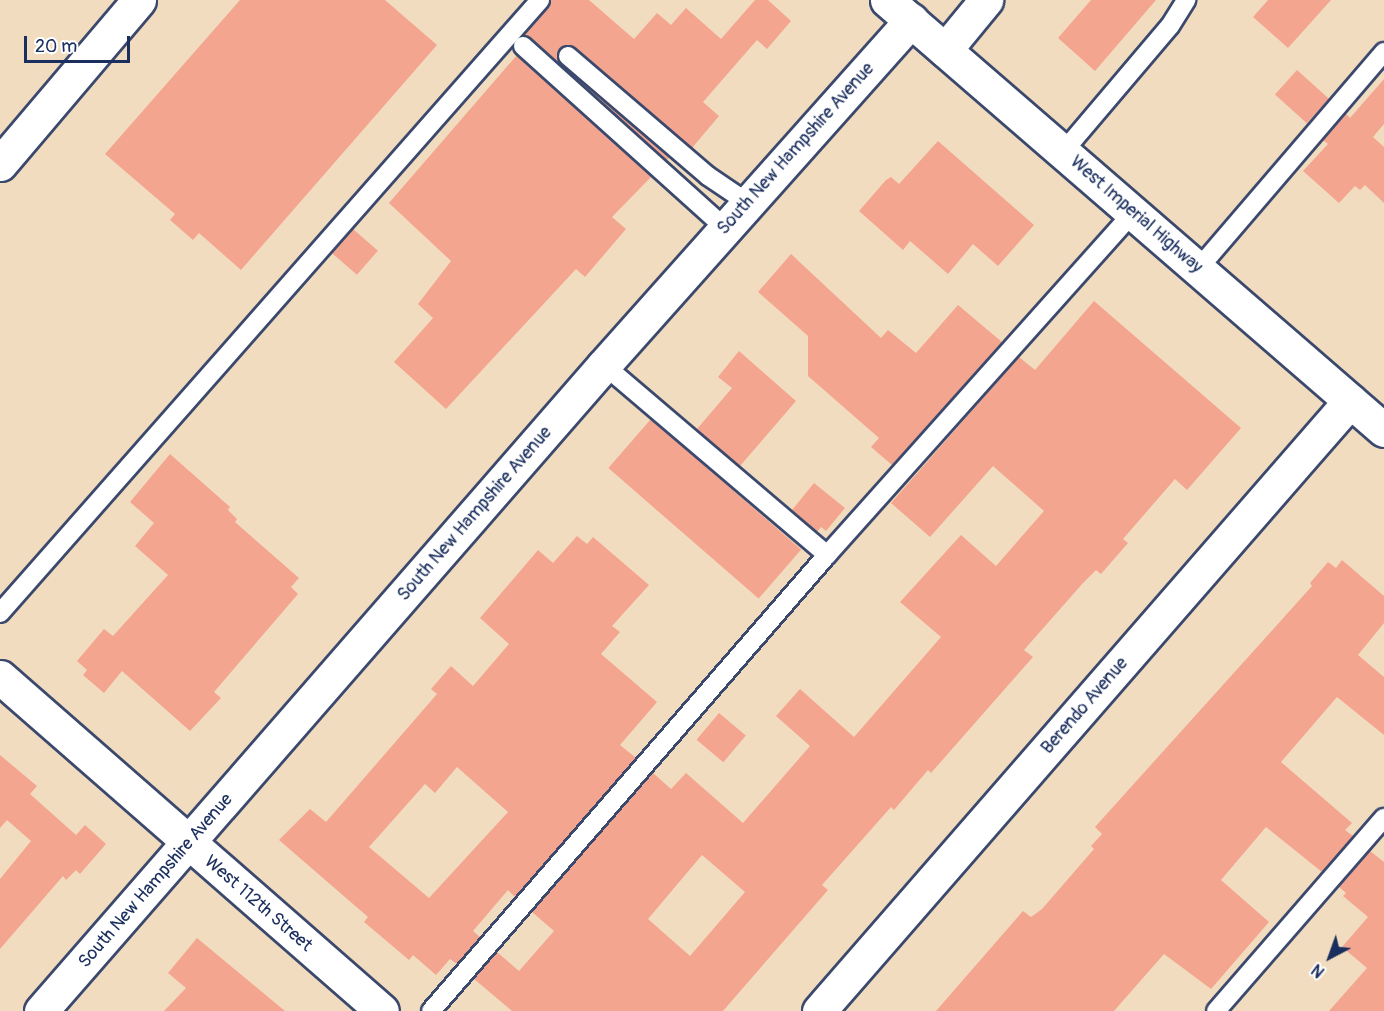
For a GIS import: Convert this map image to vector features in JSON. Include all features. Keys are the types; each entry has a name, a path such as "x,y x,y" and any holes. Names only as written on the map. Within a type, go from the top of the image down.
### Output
{"street":[{"path":"0,164 139,0"},
{"path":"945,50 986,0"},
{"name":"West Imperial Highway","path":"899,10 1384,430"},
{"name":"South New Hampshire Avenue","path":"41,1011 190,844 604,365 748,203 899,10"},
{"name":"Berendo Avenue","path":"819,1011 1350,401"},
{"name":"West 112th Street","path":"0,677 382,1011"}],"lane":[{"path":"0,613 540,0"},
{"path":"1063,152 1170,26 1186,0"},
{"path":"523,46 726,228"},
{"path":"1198,269 1384,52"},
{"path":"568,56 708,176 748,203"},
{"path":"431,1011 827,555 1133,213"},
{"path":"604,365 827,555"},
{"path":"1216,1011 1384,818"}],"building":[{"path":"240,0 385,0 437,45 241,270 199,233 193,240 170,220 175,214 105,154"},
{"path":"551,0 589,0 634,39 657,13 671,25 686,8 721,39 755,0 768,0 791,21 767,49 757,40 703,102 719,116 692,148 575,47 560,48 557,55 561,65 669,158 667,160 524,35"},
{"path":"1091,0 1156,0 1095,71 1058,38"},
{"path":"1268,0 1331,0 1288,48 1253,17"},
{"path":"517,55 651,177 612,217 626,229 585,277 576,269 446,409 394,362 433,318 418,304 451,261 389,203"},
{"path":"1297,70 1329,99 1307,123 1275,95"},
{"path":"1384,79 1384,124 1373,137 1384,147 1384,203 1365,185 1360,190 1355,186 1339,203 1303,171 1328,144 1323,140 1346,114 1350,118"},
{"path":"938,141 1034,225 998,266 973,244 948,274 910,241 903,250 859,211 886,180 891,177 899,184"},
{"path":"353,229 378,251 357,275 332,253"},
{"path":"791,254 881,338 888,330 916,353 958,305 1002,342 892,465 871,447 879,438 808,376 808,336 758,292"},
{"path":"1094,301 1241,428 1187,490 1175,479 1123,539 1128,543 1101,574 1096,570 1024,650 1033,657 931,773 928,770 894,810 891,807 822,885 828,890 723,1011 512,1011 474,979 497,952 519,971 554,931 532,912 653,773 671,789 686,773 743,823 810,746 776,716 800,689 854,737 941,637 900,602 961,535 996,566 1044,511 993,466 930,537 891,503 1019,357 1035,370","holes":["702,855 745,892 690,956 648,919"]},
{"path":"739,351 796,401 740,466 697,429 732,388 718,377"},
{"path":"651,419 801,550 759,599 608,468"},
{"path":"170,454 230,507 228,510 237,519 235,522 299,578 291,587 298,594 214,692 221,698 190,731 122,671 104,693 83,675 87,670 77,661 104,629 113,636 168,575 135,546 154,523 130,502"},
{"path":"814,483 845,508 826,531 821,527 817,532 792,510"},
{"path":"577,536 587,544 593,537 649,585 612,626 620,632 601,654 657,702 620,745 636,758 515,897 508,890 473,931 480,937 457,964 450,959 436,975 413,955 409,960 364,922 368,917 279,840 310,809 326,822 437,694 431,689 451,666 473,686 509,644 480,618 538,550 553,563","holes":["457,767 508,812 429,898 369,847 425,784 435,793"]},
{"path":"1342,560 1384,596 1384,623 1358,655 1384,677 1384,735 1337,697 1281,762 1352,823 1345,830 1353,836 1322,872 1266,827 1221,880 1269,922 1211,989 1164,954 1114,1011 936,1011 1023,911 1031,917 1042,909 1094,849 1091,846 1102,834 1095,827 1312,586 1310,583 1328,562 1336,568"},
{"path":"719,713 746,735 723,762 697,740"},
{"path":"0,755 37,786 30,794 76,835 85,825 106,844 80,874 76,870 66,880 63,876 0,949 0,879 31,841 7,820 0,828"},
{"path":"1370,851 1384,862 1384,1011 1329,1011 1367,968 1342,947 1368,917 1343,896 1346,893 1339,887"},
{"path":"197,938 285,1011 164,1011 186,988 168,973"}]}
